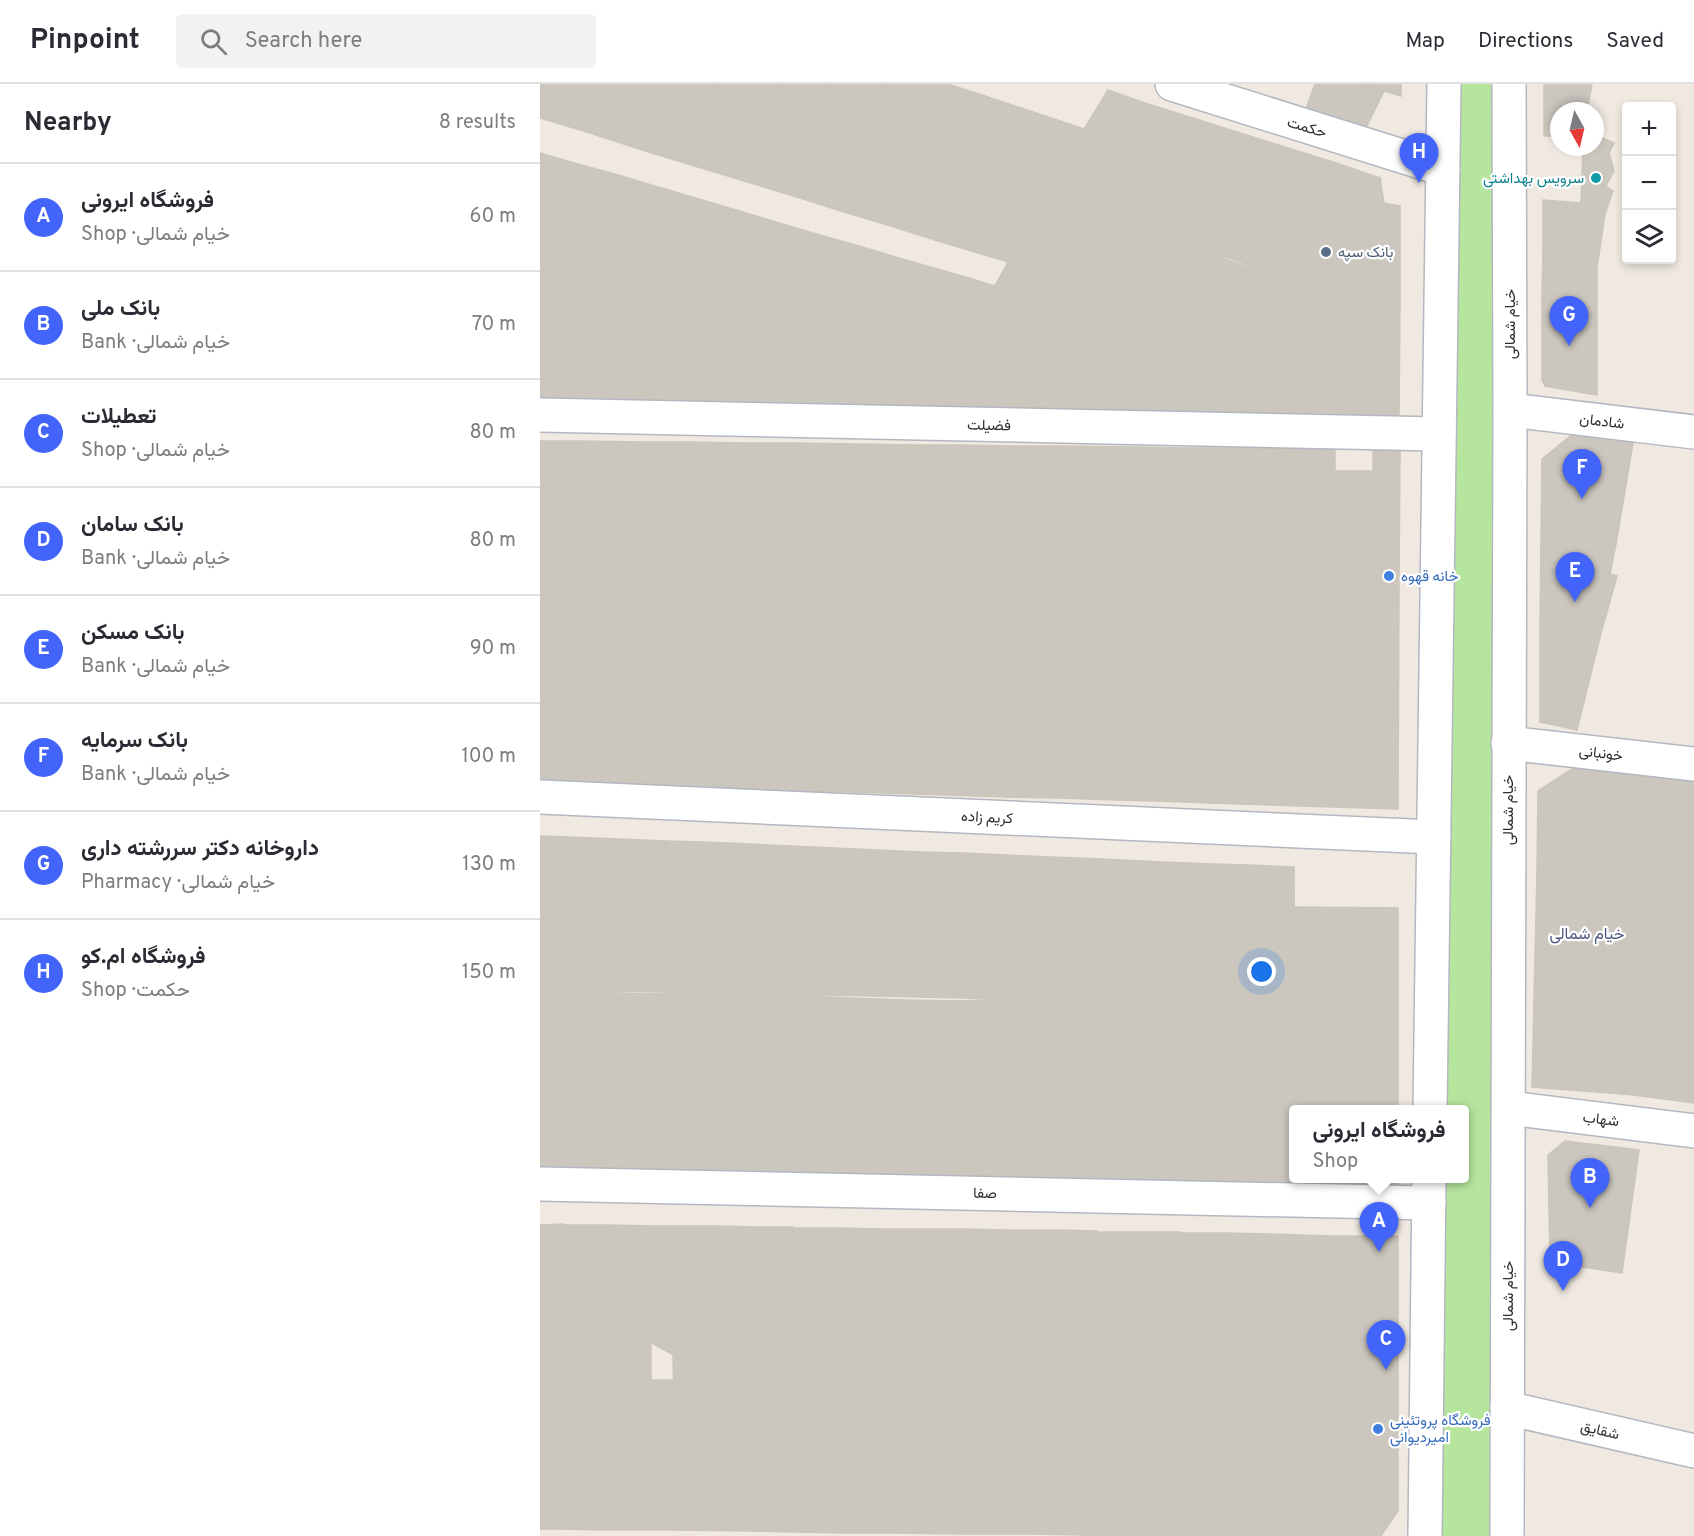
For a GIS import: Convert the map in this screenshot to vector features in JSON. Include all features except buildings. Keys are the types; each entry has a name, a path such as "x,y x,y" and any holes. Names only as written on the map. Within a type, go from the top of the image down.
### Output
{"street":[{"name":"حکمت","path":"1172,84 1443,169"},
{"path":"1430,1105 1444,84"},
{"name":"خیام شمالی","path":"1507,1536 1509,84"},
{"name":"شادمان","path":"1510,410 1694,432"},
{"name":"فضیلت","path":"540,415 1439,434"},
{"name":"خونبانی","path":"1508,743 1694,764"},
{"name":"کریم زاده","path":"540,797 1434,837"},
{"name":"شهاب","path":"1509,1108 1694,1131"},
{"name":"صفا","path":"540,1184 1429,1191"},
{"path":"1425,1536 1429,1191"},
{"name":"شقایق","path":"1507,1408 1694,1451"}],"green space":[{"path":"1444,84 1509,84 1507,1536 1425,1536 1429,1183 1469,1183 1469,1105 1430,1105"}],"place":[{"name":"سرویس بهداشتی","path":"1596,178"},
{"name":"فروشگاه ام.کو","path":"1419,183"},
{"name":"بانک سپه","path":"1326,252"},
{"name":"داروخانه دکتر سررشته داری","path":"1569,346"},
{"name":"بانک سرمایه","path":"1582,499"},
{"name":"خانه قهوه","path":"1389,576"},
{"name":"بانک مسکن","path":"1575,602"},
{"name":"بانک ملی","path":"1590,1208"},
{"name":"فروشگاه ایرونی","path":"1379,1252"},
{"name":"بانک سامان","path":"1563,1291"},
{"name":"تعطیلات","path":"1386,1370"},
{"name":"فروشگاه پروتئینی امیردیوانی","path":"1378,1429"}],"district":[{"name":"خیام شمالی","path":"1587,933"}]}
